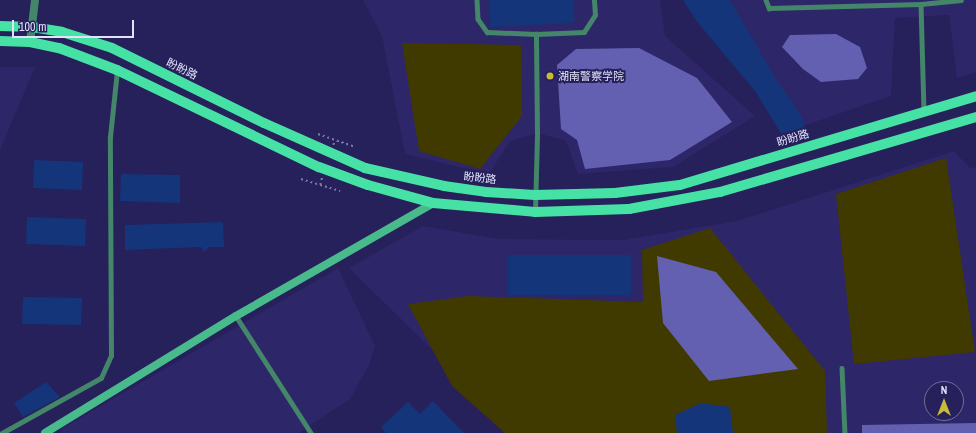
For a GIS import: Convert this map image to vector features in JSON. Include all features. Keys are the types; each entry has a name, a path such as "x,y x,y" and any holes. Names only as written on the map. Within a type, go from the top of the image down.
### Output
{"main road":[{"name":"盼盼路","path":"0,26 32,27 62,32 112,48 264,123 365,168 444,186 535,195 615,193 680,185 924,111 976,98"},
{"path":"0,41 30,42 59,48 118,70 319,167 368,185 433,203 535,212 629,209 720,192 976,117"},
{"path":"45,433 236,316 433,203"}],"street":[{"path":"30,42 35,0"}],"lane":[{"path":"477,0 478,19 487,32 536,34 584,32 596,14 594,0"},
{"path":"766,0 769,8 865,3 921,4 961,0"},
{"path":"921,4 924,111"},
{"path":"535,212 538,133 536,34"},
{"path":"2,433 101,378 112,356 110,137 118,70"},
{"path":"236,316 311,433"},
{"path":"842,368 844,433"}],"path":[{"path":"318,134 355,147"},
{"path":"301,179 340,191"}],"shaded area":[{"name":"湖南警察学院","path":"363,0 660,0 665,36 755,116 673,167 578,174 566,141 537,133 510,141 489,174 405,154 382,36"},
{"path":"726,0 976,0 976,72 957,78 949,15 895,18 891,96 800,127"},
{"path":"836,34 860,47 867,68 858,79 821,82 803,69 782,47 790,35"},
{"path":"402,43 521,45 522,116 480,169 419,151"},
{"path":"639,48 697,78 732,122 670,160 585,169 577,140 561,129 557,65 576,49"},
{"path":"0,67 35,67 0,150"},
{"path":"954,151 970,168 976,167 976,433 517,433 349,268 423,226 499,239 623,240 737,221"},
{"path":"946,158 975,352 854,364 836,194"},
{"path":"710,228 825,371 827,433 505,433 452,386 408,304 469,296 643,302 642,250"},
{"path":"657,256 716,272 798,369 709,381 663,323"},
{"path":"338,268 375,346 369,365 350,399 298,433 62,433 61,429"},
{"path":"976,423 976,433 862,433 862,425"}],"building":[{"path":"489,0 573,0 574,23 490,27"},
{"path":"683,0 730,0 776,79 802,117 805,130 782,135 755,91 698,23"},
{"path":"34,160 83,162 82,190 33,188"},
{"path":"121,174 180,175 180,203 120,201"},
{"path":"27,217 86,219 85,246 26,244"},
{"path":"223,222 224,247 209,247 204,252 201,247 125,250 125,225"},
{"path":"508,255 631,255 631,295 508,295"},
{"path":"23,297 82,298 81,325 22,324"},
{"path":"46,382 60,397 23,417 14,403"},
{"path":"433,401 464,433 386,433 381,427 408,402 420,414"},
{"path":"701,403 730,407 733,433 677,433 675,415"}],"place":[{"name":"湖南警察学院","path":"550,76"}]}
